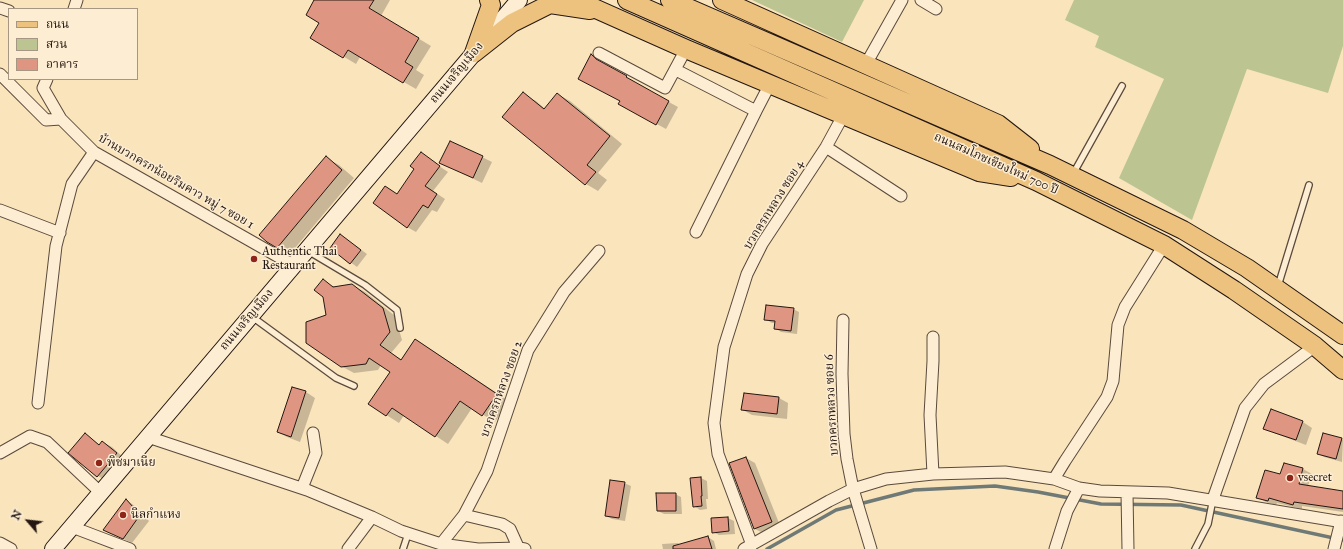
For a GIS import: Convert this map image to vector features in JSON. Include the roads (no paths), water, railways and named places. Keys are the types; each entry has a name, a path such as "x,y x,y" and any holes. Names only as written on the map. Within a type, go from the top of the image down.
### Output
{"main road":[{"path":"474,52 491,5 490,0"},
{"name":"ถนนเจริญเมือง","path":"53,549 519,0"},
{"path":"578,0 686,49 844,114 979,172 1036,181"},
{"name":"ถนนสมโภชเชียงใหม่ 700 ปี","path":"626,0 1036,181 1164,245 1234,290 1314,346 1343,370"},
{"name":"ถนนสมโภชเชียงใหม่ 700 ปี","path":"670,0 1050,165 1183,230 1278,288 1343,335"},
{"path":"722,0 998,124 1050,165"},
{"path":"474,52 512,23 550,4 602,11"}],"street":[{"path":"866,64 902,0"},
{"path":"921,0 936,9"},
{"path":"599,53 665,88 686,49"},
{"path":"676,70 756,111"},
{"path":"0,74 46,120 61,119"},
{"name":"บ้านบวกครกน้อยริมคาว หมู่ 7 ซอย 1","path":"45,84 61,119 94,152 293,265"},
{"path":"696,232 770,84"},
{"name":"บวกครกหลวง ซอย 4","path":"748,547 718,454 714,423 724,347 747,274 762,244 826,147 844,114"},
{"path":"826,147 901,196"},
{"path":"38,403 56,246 72,184 94,152"},
{"path":"0,210 60,233"},
{"path":"1054,479 1107,397 1113,381 1118,325 1125,307 1164,245"},
{"name":"บวกครกหลวง ซอย 2","path":"441,544 464,515 487,471 528,350 564,292 599,251"},
{"name":"บวกครกหลวง ซอย 6","path":"843,320 842,374 844,434 847,459 853,489 871,549"},
{"path":"933,337 930,415 933,474"},
{"path":"1213,500 1245,408 1264,384 1314,346"},
{"path":"302,488 316,453 313,433"},
{"path":"0,453 30,436 47,442 101,493"},
{"path":"148,437 302,488 372,517 408,534 441,544 478,549 521,549 510,529 502,524 464,515"},
{"path":"748,547 853,489 886,479 933,474 1005,472 1054,479 1078,488 1126,493 1168,493 1342,522 1334,549"},
{"path":"1055,549 1067,511 1078,488"},
{"path":"1126,493 1128,549"},
{"path":"348,549 372,517"},
{"path":"72,527 130,549"},
{"path":"0,543 11,549"}],"lane":[{"path":"1072,176 1122,86"},
{"path":"1278,288 1309,185"},
{"path":"306,250 365,285 397,310 400,328"},
{"path":"251,316 336,378 354,386"},
{"path":"1195,549 1208,524 1213,500"},
{"path":"403,549 408,534"}],"waterway":[{"path":"767,549 836,510 914,490 995,486 1038,492 1101,504 1181,505 1343,540"}],"place":[{"name":"Authentic Thai Restaurant","path":"254,259"},
{"name":"พิชมาเนีย","path":"99,463"},
{"name":"vsecret","path":"1290,478"},
{"name":"นิลกําแหง","path":"123,515"}]}
